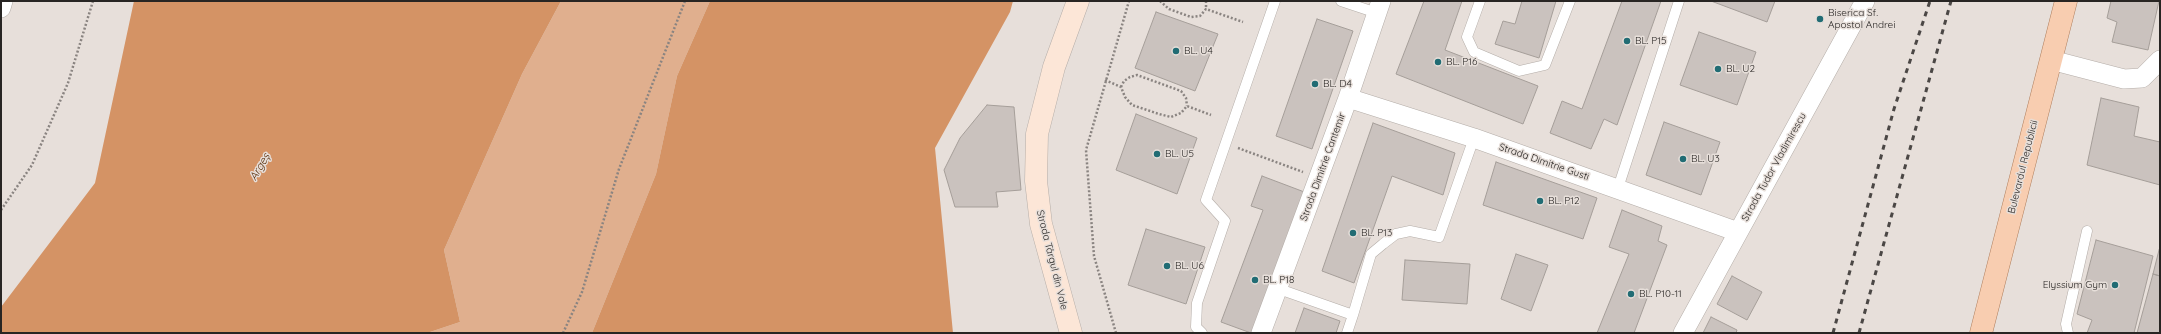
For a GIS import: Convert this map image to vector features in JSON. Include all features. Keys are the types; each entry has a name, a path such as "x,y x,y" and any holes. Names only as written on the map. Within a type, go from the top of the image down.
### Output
{"main road":[{"name":"Bulevardul Republicii","path":"1981,333 2066,1"}],"street":[{"path":"1,8 2,1"},
{"name":"Strada Târgul din Vale","path":"1071,333 1041,224 1036,181 1038,134 1054,67 1078,1"},
{"name":"Strada Tudor Vladimirescu","path":"1683,333 1866,1"},
{"name":"Strada Dimitrie Cantemir","path":"1262,333 1348,98 1379,7"},
{"path":"2051,60 2124,79 2142,78 2160,60"},
{"name":"Strada Dimitrie Gusti","path":"1348,98 1474,138 1738,232"}],"lane":[{"path":"1202,333 1196,327 1197,303 1225,221 1206,200 1276,1"},
{"path":"1341,1 1379,7"},
{"path":"1480,1 1467,37 1474,52 1519,71 1545,65 1570,1"},
{"path":"1618,188 1679,1"},
{"path":"1347,333 1371,254 1396,234 1410,232 1439,237 1474,138"},
{"path":"2068,333 2066,324 2087,231"},
{"path":"1279,289 1353,315"}],"path":[{"path":"1,210 32,165 68,83 93,1"},
{"path":"564,333 582,292 620,169 686,1"},
{"path":"1116,333 1094,256 1086,150 1129,1"},
{"path":"1160,1 1169,9 1192,17 1200,16 1206,8 1206,1"},
{"path":"1206,8 1243,22"},
{"path":"1105,80 1121,87 1125,97 1132,105 1159,114 1171,117 1181,113 1187,106 1186,98 1181,91 1137,75 1130,76 1124,81 1121,87"},
{"path":"1187,106 1211,115"},
{"path":"1226,143 1318,178"}],"shaded area":[{"path":"561,1 710,1 677,76 656,174 592,333 427,333 460,322 444,250 522,74"}],"water":[{"name":"Argeș","path":"134,1 561,1 522,74 444,250 460,322 427,333 1,333 1,307 95,183"},
{"path":"710,1 1013,1 1010,12 935,148 953,333 592,333 656,174 677,76"}],"building":[{"name":"BL. P16","path":"1424,1 1462,1 1445,50 1538,86 1523,124 1396,74"},
{"path":"1522,1 1556,1 1539,58 1495,44 1503,21 1515,24"},
{"name":"BL. P15","path":"1622,1 1661,1 1617,125 1604,119 1591,149 1550,133 1562,101 1582,109"},
{"path":"1711,1 1775,1 1767,22"},
{"path":"2111,1 2159,1 2148,50 2112,42 2117,22 2107,18"},
{"name":"BL. U4","path":"1156,12 1218,34 1195,91 1135,68"},
{"name":"BL. D4","path":"1317,19 1353,31 1312,149 1276,136"},
{"name":"BL. U2","path":"1699,32 1756,52 1737,105 1680,85"},
{"path":"2101,98 2139,107 2134,136 2160,142 2160,185 2087,165"},
{"path":"987,105 1014,107 1021,190 996,192 998,207 955,207 944,170 960,138"},
{"name":"BL. U5","path":"1136,114 1197,138 1177,194 1116,170"},
{"name":"BL. U3","path":"1664,122 1720,142 1701,195 1646,175"},
{"name":"BL. P13","path":"1373,123 1455,153 1443,195 1392,176 1354,283 1322,271"},
{"name":"BL. P12","path":"1496,162 1597,198 1583,239 1483,205"},
{"name":"BL. P18","path":"1262,176 1307,193 1254,333 1251,333 1221,322 1263,210 1251,206"},
{"name":"BL. P10-11","path":"1622,210 1662,226 1658,241 1667,245 1634,333 1597,333 1629,254 1609,247"},
{"name":"BL. U6","path":"1146,229 1205,247 1186,304 1128,285"},
{"name":"Elyssium Gym","path":"2096,240 2153,256 2134,333 2087,333 2092,320 2077,314"},
{"path":"2159,250 2160,251 2160,276 2153,274"},
{"path":"1516,254 1548,265 1531,311 1501,299"},
{"path":"1405,260 1470,264 1467,304 1402,300"},
{"path":"2153,274 2160,276 2160,333 2137,333"},
{"path":"1732,276 1762,292 1747,320 1717,304"},
{"path":"1304,308 1340,321 1336,333 1295,333"},
{"path":"1711,317 1737,330 1736,333 1703,333"}],"railway":[{"path":"1833,333 1894,109 1930,1"},
{"path":"1859,333 1951,1"}],"place":[{"name":"Biserica Sf. Apostol Andrei","path":"1820,19"},
{"name":"BL. P15","path":"1627,41"},
{"name":"BL. U4","path":"1176,51"},
{"name":"BL. P16","path":"1438,62"},
{"name":"BL. U2","path":"1718,69"},
{"name":"BL. D4","path":"1315,84"},
{"name":"BL. U5","path":"1157,154"},
{"name":"BL. U3","path":"1683,159"},
{"name":"BL. P12","path":"1540,201"},
{"name":"BL. P13","path":"1353,233"},
{"name":"BL. U6","path":"1167,266"},
{"name":"BL. P18","path":"1255,280"},
{"name":"Elyssium Gym","path":"2115,285"},
{"name":"BL. P10-11","path":"1631,294"}]}
